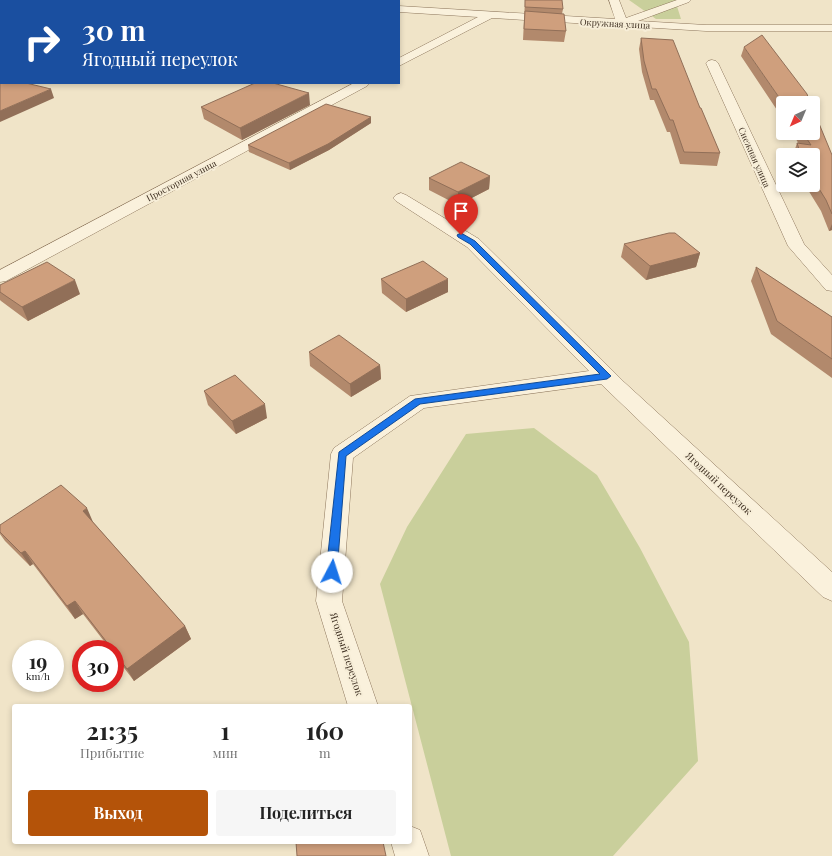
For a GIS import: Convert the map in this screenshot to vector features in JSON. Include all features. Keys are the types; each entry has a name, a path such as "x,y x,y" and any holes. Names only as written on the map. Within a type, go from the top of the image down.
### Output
{"street":[{"path":"614,0 622,24 686,0"},
{"path":"691,0 690,5 693,16 706,28"},
{"name":"Окружная улица","path":"400,9 706,28 832,28"},
{"path":"400,63 490,15"},
{"name":"Снежная улица","path":"712,63 796,246 832,286"},
{"name":"Просторная улица","path":"0,277 361,84"},
{"name":"Ягодный переулок","path":"401,198 473,243 607,376 832,589"},
{"name":"Ягодный переулок","path":"363,704 329,601 342,454 418,401 607,376"},
{"path":"409,844 412,856"}],"green space":[{"path":"629,0 675,0 681,19 656,19"},
{"path":"534,428 597,475 640,548 689,642 698,761 613,856 451,856 380,584 407,527 466,434"}],"building":[{"path":"525,0 562,0 563,9 525,7"},
{"path":"525,11 564,14 566,31 524,29"},
{"path":"762,35 808,96 778,96 744,47"},
{"path":"641,38 673,40 720,153 684,152 673,120 670,120 656,89 652,89 644,61"},
{"path":"0,84 30,84 51,89 0,111"},
{"path":"253,84 277,84 309,93 240,128 201,107"},
{"path":"326,104 371,117 328,144 289,163 248,145"},
{"path":"820,126 832,155 832,214 820,190 820,148 799,148 797,143 811,145 808,140 820,140"},
{"path":"461,162 490,176 458,192 429,178"},
{"path":"669,233 675,233 700,253 650,266 624,244"},
{"path":"423,261 448,279 406,299 381,279"},
{"path":"47,262 75,280 22,307 0,292 0,285"},
{"path":"756,267 832,317 832,359 777,321"},
{"path":"339,335 380,365 350,384 309,352"},
{"path":"235,375 265,404 232,421 204,391"},
{"path":"61,485 87,508 83,511 185,626 127,669 124,665 124,640 105,640 75,601 67,606 25,551 21,553 0,532 0,525"},
{"path":"296,844 383,844 386,856 297,856"}],"route":[{"path":"332,572 342,454 418,401 607,376 473,243 461,235"}]}
